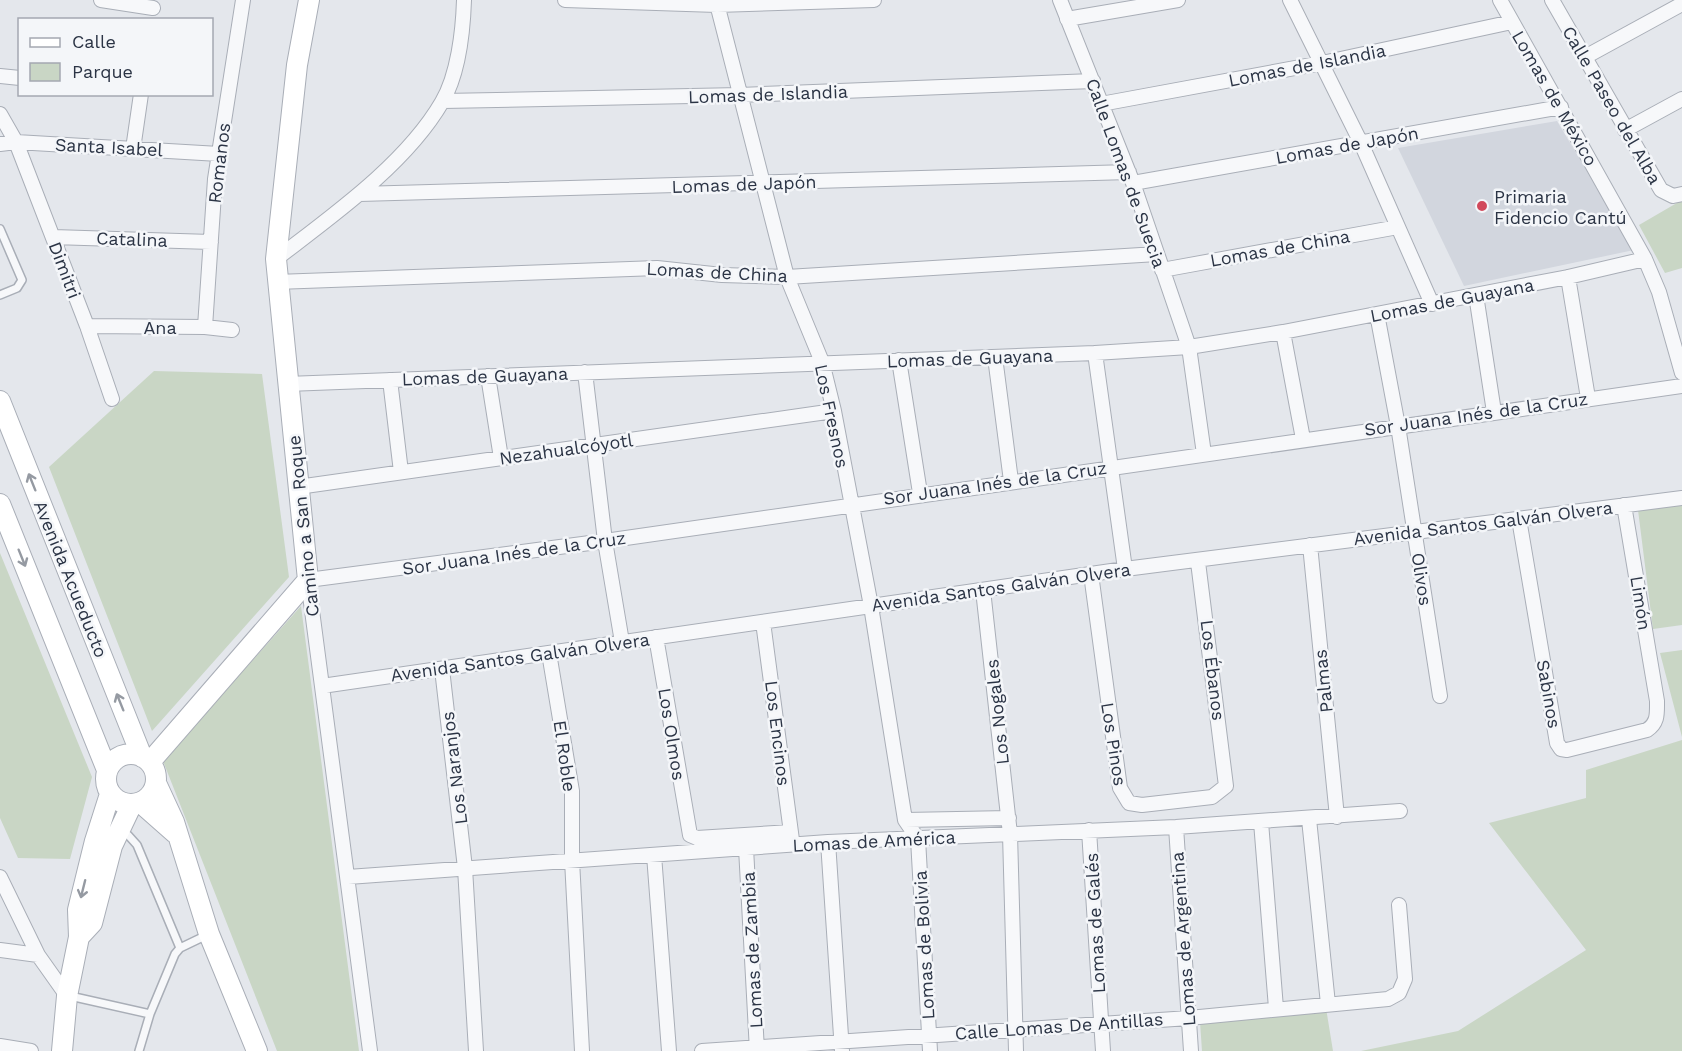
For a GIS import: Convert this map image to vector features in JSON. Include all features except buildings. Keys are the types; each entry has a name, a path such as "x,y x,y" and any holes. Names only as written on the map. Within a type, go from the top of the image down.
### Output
{"street":[{"path":"101,0 153,9"},
{"name":"Romanos","path":"205,327 219,154 243,0"},
{"name":"Camino a San Roque","path":"309,0 297,65 276,259 276,282 308,580 370,1051"},
{"path":"276,259 360,194 415,138 443,101 459,50 464,0"},
{"path":"565,0 716,3 874,0"},
{"name":"Calle Lomas de Suecia","path":"1060,0 1131,178 1189,347 1204,453"},
{"path":"1068,19 1178,0"},
{"path":"1290,0 1361,142 1432,304"},
{"name":"Lomas de México","path":"1500,0 1645,258 1659,292 1682,373"},
{"name":"Calle Paseo del Alba","path":"1552,0 1661,190 1673,196 1682,194"},
{"name":"Los Fresnos","path":"716,3 787,277 822,362 834,411 871,606 905,820 918,839"},
{"path":"1585,57 1682,4"},
{"name":"Lomas de Islandia","path":"1101,104 1322,63 1512,22"},
{"path":"0,76 18,78"},
{"name":"Lomas de Islandia","path":"443,101 740,95 1093,81"},
{"path":"133,149 141,96"},
{"path":"1625,130 1682,99"},
{"name":"Lomas de Japón","path":"360,194 1131,178 1361,142 1562,107"},
{"name":"Dimitri","path":"0,114 16,142 87,326 112,399"},
{"name":"Santa Isabel","path":"0,144 16,142 219,154"},
{"name":"Lomas de China","path":"1162,270 1398,227"},
{"name":"Catalina","path":"53,237 211,242"},
{"name":"Lomas de China","path":"276,282 657,268 722,275 787,277 1157,254"},
{"name":"Lomas de Guayana","path":"287,384 1095,353 1189,347 1283,333 1568,278 1645,258"},
{"path":"1568,278 1588,398"},
{"path":"1476,295 1494,412"},
{"name":"Olivos","path":"1377,314 1398,426 1440,696"},
{"name":"Ana","path":"87,326 205,327 232,330"},
{"path":"1283,333 1303,439"},
{"path":"1095,353 1125,569"},
{"path":"995,357 1011,481"},
{"path":"899,360 920,494"},
{"path":"585,372 605,540 622,642"},
{"path":"488,376 501,458"},
{"path":"390,380 401,472"},
{"name":"Sor Juana Inés de la Cruz","path":"308,580 605,540 850,503 1682,386"},
{"name":"Avenida Acueducto","path":"0,401 6,436 146,760"},
{"name":"Nezahualcóyotl","path":"298,487 834,411"},
{"name":"Avenida Santos Galván Olvera","path":"322,686 1125,569 1682,498"},
{"name":"Avenida Acueducto","path":"0,504 107,770"},
{"name":"Limón","path":"1624,505 1657,702"},
{"name":"Sabinos","path":"1519,519 1559,747 1568,750 1579,748 1647,730 1656,722 1657,702"},
{"name":"Palmas","path":"1310,545 1337,817"},
{"name":"Los Ébanos","path":"1198,561 1227,779"},
{"name":"Los Pinos","path":"1091,574 1120,788 1124,799 1129,803 1142,805 1212,797 1226,786 1227,779"},
{"path":"146,760 308,580"},
{"name":"Los Nogales","path":"983,590 1009,818 1016,1051"},
{"name":"Los Encinos","path":"763,622 791,838"},
{"name":"Los Olmos","path":"656,637 687,831 697,838 791,838"},
{"name":"El Roble","path":"549,653 572,791 572,860 582,1051"},
{"name":"Los Naranjos","path":"442,669 465,867 476,1051"},
{"path":"62,1051 67,996 79,937 92,922 108,830 110,794 105,778 111,763 126,755 146,760 154,768 156,783 174,822 209,934 257,1051"},
{"path":"108,830 153,792 156,783"},
{"path":"110,794 123,803 136,804 176,833"},
{"name":"Lomas de América","path":"348,877 746,848 791,838 828,842 918,839 1176,827 1400,811"},
{"path":"905,820 1009,818"},
{"path":"1309,819 1328,1004"},
{"path":"1261,822 1276,1008"},
{"name":"Lomas de Argentina","path":"1176,827 1191,1051"},
{"name":"Lomas de Galés","path":"1089,830 1103,1051"},
{"name":"Lomas de Bolivia","path":"918,839 930,1051"},
{"path":"828,842 842,1046"},
{"name":"Lomas de Zambia","path":"746,848 757,1049"},
{"path":"654,855 669,1051"},
{"path":"0,877 38,955 67,996"},
{"name":"Calle Lomas De Antillas","path":"702,1051 842,1046 929,1035 1189,1018 1388,999 1399,993 1405,979 1399,905"},
{"path":"0,950 38,955"},
{"path":"0,1046 31,1051"}],"lane":[{"path":"0,229 22,280 17,288 0,295"},
{"path":"108,830 128,835 137,845 180,948"},
{"path":"139,1051 150,1014 170,965 180,948 209,934"},
{"path":"67,996 150,1014"}],"shaded area":[{"name":"Primaria Fidencio Cantú","path":"1557,121 1634,250 1464,286 1398,148"}],"green space":[{"path":"1682,200 1682,268 1665,273 1639,225"},
{"path":"154,371 262,374 289,577 152,731 49,467"},
{"path":"1682,504 1682,625 1653,629 1638,510"},
{"path":"0,553 92,777 70,859 18,858 0,818"},
{"path":"301,606 359,1051 277,1051 163,761"},
{"path":"1682,650 1682,737 1660,653"},
{"path":"1682,740 1682,1051 1361,1051 1458,1031 1586,950 1489,823 1586,798 1586,770"},
{"path":"1326,1008 1333,1051 1202,1051 1200,1022"}],"place":[{"name":"Primaria Fidencio Cantú","path":"1482,206"}]}
